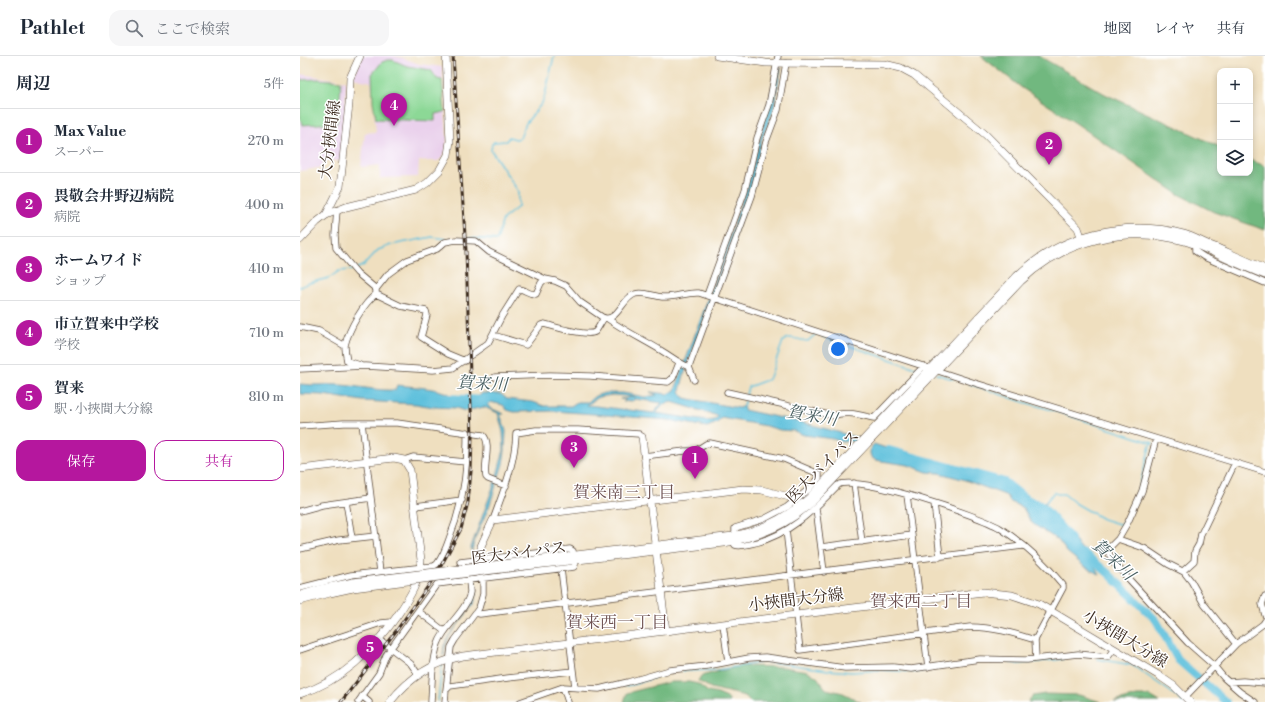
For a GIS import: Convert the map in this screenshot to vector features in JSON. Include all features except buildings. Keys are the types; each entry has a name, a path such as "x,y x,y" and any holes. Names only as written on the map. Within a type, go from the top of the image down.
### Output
{"main road":[{"name":"大分挾間線","path":"300,240 326,215 341,183 349,104 350,78 360,56"},
{"path":"326,215 336,210 416,190 430,181 441,169 448,155 450,140 446,56"},
{"path":"717,56 745,61 878,63 895,66 908,71 999,147 1078,228 1082,240"},
{"name":"医大バイパス","path":"300,595 353,585 501,566 736,537 753,537 783,524 807,507 930,371 1028,275 1040,264 1082,240 1102,232 1124,229 1146,229 1172,232 1190,236 1265,268"},
{"name":"医大バイパス","path":"1082,240 1137,235 1175,238 1196,244 1265,275"},
{"path":"736,537 760,529 776,521 802,504 930,371"},
{"path":"642,437 666,631"},
{"path":"300,469 394,458 404,460 410,470 421,554 420,568 412,592 379,640 359,660 339,675 318,687 300,694"},
{"path":"481,559 482,543 493,520 743,489 762,490 797,499"},
{"name":"医大バイパス","path":"300,601 353,585"},
{"name":"小挾間大分線","path":"390,702 402,688 418,674 442,662 463,656 970,593 995,593 1023,598 1050,610 1158,675 1188,697"}],"street":[{"path":"707,295 744,190 757,138 769,105 781,62"},
{"path":"694,380 689,367 716,298 752,196 766,142 778,110 781,62"},
{"path":"336,210 335,237 337,250 376,291 401,306 426,311 427,315 421,337 448,354 465,361"},
{"path":"365,366 347,360 345,346 353,325 388,274 407,260 437,249 445,242 457,240 476,241 489,252 545,279 566,286 580,302 679,363 689,367"},
{"path":"1196,244 1195,251 1204,257 1265,283"},
{"path":"300,369 365,366 433,370 454,368 486,346 519,289 536,294 541,282 545,279"},
{"path":"493,335 526,345 541,325 548,325 568,331 592,333 606,319 613,316 627,300 636,294 645,293 662,297 695,293 707,295 930,371 1265,472"},
{"path":"300,327 319,330 345,346"},
{"path":"495,377 550,375 590,376 668,382 673,378 679,363"},
{"path":"727,392 834,416 838,414 847,414 874,418 930,371"},
{"path":"362,423 380,572"},
{"path":"300,426 362,423 406,424 483,434 486,437 487,444 485,476 488,479 506,486"},
{"path":"493,520 506,486 513,458 516,433 536,430 586,430 639,434 642,437"},
{"path":"300,588 347,576 434,566 439,561 451,535 462,500 466,462 466,432"},
{"path":"1156,439 1142,491 1128,522 1118,539 1108,551 1114,564 1188,643 1240,692 1255,702"},
{"path":"644,456 695,451 710,443 784,458 819,474 820,476 817,480 787,507 764,519 735,528 735,545 738,546 766,540 786,530 801,521 838,485 843,483 854,482 907,495 968,514 990,523 1009,534 1024,546 1063,585 1063,588 1034,640 1036,659"},
{"path":"404,460 413,457 466,462"},
{"path":"1183,571 1194,561 1195,551 1199,544 1201,534 1235,463"},
{"path":"854,482 862,542"},
{"path":"907,495 928,667"},
{"path":"300,511 371,498"},
{"path":"415,506 462,500"},
{"path":"346,502 352,538"},
{"path":"934,503 940,557"},
{"path":"816,508 824,572"},
{"path":"786,530 800,650 957,628 985,627 1034,640"},
{"path":"821,547 912,535"},
{"path":"300,549 352,538 376,536"},
{"path":"1118,539 1144,548 1168,564 1183,571 1191,581 1206,607 1236,644"},
{"path":"476,613 480,614 565,604 1024,546"},
{"path":"358,702 379,673 385,657 437,584 575,566 573,550 460,562"},
{"path":"431,702 442,662 454,642 476,613 482,599 484,591 481,559"},
{"path":"561,569 575,687"},
{"path":"445,702 446,690 438,644 444,631 467,602 470,592 469,580"},
{"path":"1265,596 1262,604 1265,615"},
{"path":"418,611 444,631"},
{"path":"1188,697 1213,667 1236,644 1265,621"},
{"path":"300,650 381,623 392,622"},
{"path":"723,624 728,662"},
{"path":"379,640 413,666 418,674"},
{"path":"520,702 563,688 575,687 599,689 670,670 707,666 759,657 845,668 893,667 911,669 980,659 1021,660 1078,654 1108,657 1114,649"},
{"path":"446,690 450,686 573,671"},
{"path":"1229,682 1244,681 1265,683"},
{"path":"563,688 568,702"},
{"path":"362,696 369,702"}],"shaded area":[{"path":"362,56 393,56 419,64 442,67 447,138 446,150 442,159 437,161 419,161 418,177 380,178 380,165 361,167 365,133 376,132 371,82 353,78"},
{"path":"300,74 346,81 345,121 340,161 323,160 323,167 300,171"}],"green space":[{"path":"981,56 1039,56 1105,94 1217,146 1217,176 1253,176 1253,161 1265,166 1265,230 1214,212 1178,194 1022,88"},
{"path":"393,60 407,66 431,70 437,79 442,80 445,111 435,114 435,121 376,119 373,102 372,74 382,62"},
{"path":"318,79 341,81 337,123 302,125 300,116 300,80"},
{"path":"740,666 783,667 808,671 817,677 826,689 843,693 861,702 751,702 745,696 711,688 698,681 701,676"},
{"path":"670,682 689,682 698,684 708,692 718,694 729,699 729,702 624,702 627,693"},
{"path":"1045,694 1079,695 1101,702 1028,702 1033,696"},
{"path":"1137,696 1150,696 1160,702 1114,702"}],"water":[{"path":"778,67 781,68 773,112 762,139 752,187 684,375 680,391 684,398 739,408 743,406 744,410 805,423 859,438 855,443 851,441 842,442 833,439 804,435 794,431 780,430 722,418 717,423 707,427 668,420 555,411 514,412 507,410 503,405 490,402 487,404 490,408 504,414 500,414 506,431 503,464 489,507 476,536 472,550 476,589 474,604 449,636 470,608 475,592 471,547 496,479 504,450 503,432 498,413 484,407 465,411 456,408 363,401 323,395 300,394 300,384 340,385 388,390 395,390 397,385 447,393 462,402 475,402 482,393 501,394 507,399 533,402 544,406 571,406 577,402 588,402 595,396 604,393 623,393 645,397 657,395 650,392 669,394 675,390 714,282 750,176","holes":["613,395 635,397 620,399 626,400 623,402 632,401 635,399 662,403 654,413 587,405 599,397","672,402 718,416 715,420 707,421 656,413 664,404"]},
{"path":"874,444 913,457 913,459 916,460 958,470 1013,487 1019,490 1026,499 1040,508 1047,500 1043,511 1070,535 1087,555 1100,575 1084,566 1067,552 1058,540 1031,522 1023,508 1009,501 1009,498 1005,495 962,479 939,473 927,472 908,465 875,460 871,457 870,453"},
{"path":"449,636 443,656 444,646"}],"waterway":[{"path":"468,238 497,240 503,219 518,207 518,191 491,150 492,144 494,142 506,141 509,137 516,139 520,138 526,123 542,103 554,56"},
{"path":"356,269 364,265 378,250 391,245 432,237 447,239"},
{"path":"300,287 329,278 339,271 352,270"},
{"path":"743,407 748,387 767,380 770,377 783,341 789,338 808,341 817,333"},
{"path":"822,336 919,369"},
{"path":"936,374 953,379"},
{"path":"970,384 1153,443"},
{"name":"賀来川","path":"446,398 487,400"},
{"path":"1046,502 1054,492 1057,494 1064,494 1075,503 1103,519 1122,525 1138,492 1150,446 1152,444"},
{"name":"賀来川","path":"889,450 1005,482 1025,498 1042,506 1071,539"},
{"name":"賀来川","path":"1084,553 1108,573 1156,620 1178,660 1226,702"},
{"path":"1009,662 1018,664 1063,659"},
{"path":"1098,659 1132,665 1183,702"},
{"path":"683,671 717,670 763,662 852,672 880,670 916,672 949,666"},
{"path":"438,702 442,664"},
{"path":"623,686 632,685 662,675"}],"railway":[{"path":"341,702 396,631 436,575 461,529 468,502 472,437 466,251 453,56"}],"place":[{"name":"市立賀来中学校","path":"394,126"},
{"name":"畏敬会井野辺病院","path":"1049,165"},
{"name":"ホームワイド","path":"574,468"},
{"name":"Max Value","path":"695,479"},
{"name":"賀来","path":"370,668"}],"district":[{"name":"賀来南三丁目","path":"624,493"},
{"name":"賀来西二丁目","path":"921,602"},
{"name":"賀来西一丁目","path":"617,623"}]}
